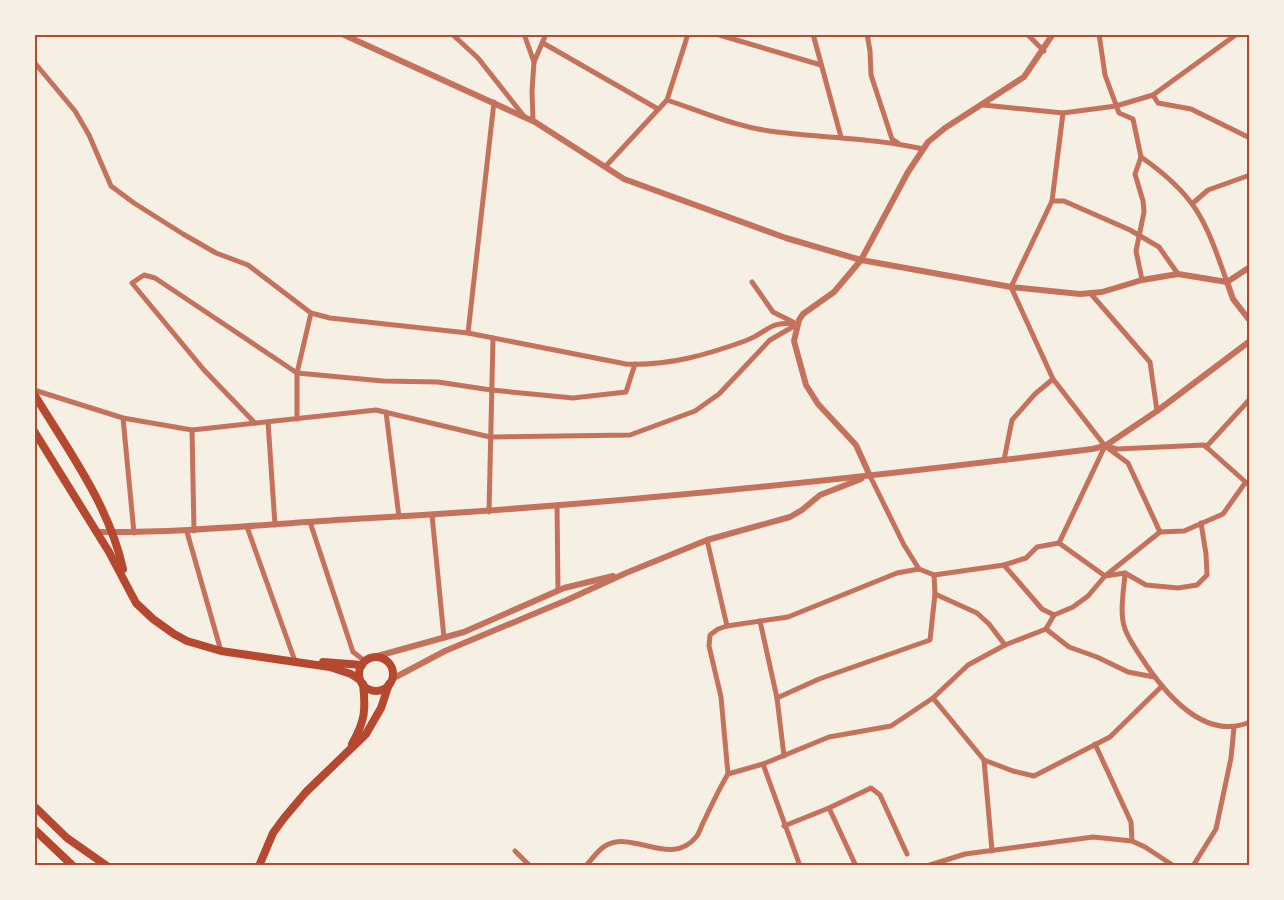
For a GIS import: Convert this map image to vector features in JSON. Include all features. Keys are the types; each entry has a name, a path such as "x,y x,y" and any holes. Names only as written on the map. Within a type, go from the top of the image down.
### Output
{"main road":[{"path":"34,392 39,407 102,508 113,532 126,582"},
{"path":"34,431 97,532 136,603 153,619 187,641 221,651 340,670 361,682 366,688 376,691 386,688 390,682"},
{"path":"34,447 46,451"},
{"path":"259,866 273,833 284,818 306,792 366,734 376,718 393,674 385,660 375,657 363,663 295,661"},
{"path":"348,753 365,711 359,670 363,663"},
{"path":"34,806 68,838 107,866"},
{"path":"34,829 73,866"},
{"path":"264,854 264,866"}],"street":[{"path":"342,34 533,121 624,179 786,238 861,260 1011,287 1091,294 1142,280 1178,274 1227,282 1250,267"},
{"path":"452,34 478,58 524,117"},
{"path":"524,34 534,62"},
{"path":"533,121 534,62 546,34"},
{"path":"605,167 667,100 688,34"},
{"path":"716,34 821,65"},
{"path":"745,34 746,44"},
{"path":"813,34 841,137"},
{"path":"867,34 871,75 892,139 901,144"},
{"path":"1027,34 1044,51"},
{"path":"920,569 904,545 856,445 818,404 806,385 794,341 797,324 803,314 834,292 861,260 922,149 936,135 1024,77 1044,51 1053,34"},
{"path":"1099,34 1105,75 1119,112 1133,119 1141,157 1135,174 1144,212 1136,251 1142,280"},
{"path":"983,105 1063,113 1116,106 1153,95 1237,34"},
{"path":"543,43 658,108"},
{"path":"34,62 75,111 89,135 111,186 183,234 216,253 248,265 311,313 330,318 468,333 634,364 677,362 749,339 779,323 797,324"},
{"path":"1153,95 1158,103 1191,109 1250,138"},
{"path":"667,100 744,126 901,144 922,149"},
{"path":"468,333 494,102"},
{"path":"1011,287 1052,201 1063,113"},
{"path":"1141,157 1166,174 1193,203 1208,230 1233,299 1250,321"},
{"path":"1193,203 1216,186 1250,175"},
{"path":"1052,201 1064,201 1139,235 1159,247 1178,274"},
{"path":"255,423 204,370 132,283 144,275 155,278 214,320 297,373 383,381 438,382 573,398 626,392 634,364"},
{"path":"752,282 772,312 797,324"},
{"path":"1011,287 1053,379 1105,446 1128,463 1160,532"},
{"path":"1091,294 1150,362 1157,411"},
{"path":"297,419 297,373 311,313"},
{"path":"34,392 123,418 192,430 376,410 490,437 630,435 695,411 719,394 770,340 797,324"},
{"path":"489,512 493,338"},
{"path":"1059,543 1105,446 1157,411 1250,341"},
{"path":"1004,460 1011,420 1035,394 1053,379"},
{"path":"1206,447 1250,399"},
{"path":"386,412 399,517"},
{"path":"123,418 134,533"},
{"path":"268,422 275,525"},
{"path":"192,430 191,531 221,651"},
{"path":"97,532 191,531 489,512 870,476 1105,446 1118,448 1204,445 1247,484 1223,514 1184,531 1160,532 1104,576 1088,596 1073,607 1054,615 1046,629 1005,645 968,665 933,698 891,726 829,737 763,764 728,774"},
{"path":"390,682 445,651 626,573 707,540 790,517 831,489 870,476"},
{"path":"556,506 558,591"},
{"path":"432,515 444,638"},
{"path":"310,522 353,652 363,663"},
{"path":"586,866 604,846 613,843 624,842 674,850 686,845 697,836 728,774 721,697 709,646 710,635 718,629 788,617 897,573 920,569 934,575 1004,565 1026,558 1037,547 1059,543 1104,576 1125,573 1146,585 1178,588 1197,585 1207,575 1201,523"},
{"path":"247,527 295,661"},
{"path":"707,540 727,626"},
{"path":"1004,565 1042,609 1054,615"},
{"path":"375,657 464,632 583,582 626,573"},
{"path":"1125,573 1124,627 1154,677 1195,716 1217,725 1234,727 1250,722"},
{"path":"777,698 819,679 930,640 935,594 934,575"},
{"path":"935,594 977,613 1005,645"},
{"path":"760,621 777,698 784,756"},
{"path":"1046,629 1070,647 1128,672 1154,677"},
{"path":"933,698 984,760 1034,776 1110,737 1162,686"},
{"path":"1193,866 1216,829 1231,758 1234,727"},
{"path":"1095,744 1131,822 1132,841"},
{"path":"984,760 992,851"},
{"path":"763,764 800,866"},
{"path":"784,826 871,788 880,795 907,854"},
{"path":"829,808 856,866"},
{"path":"927,866 951,857 1093,837 1132,841 1174,866"},
{"path":"514,851 530,866"}]}
